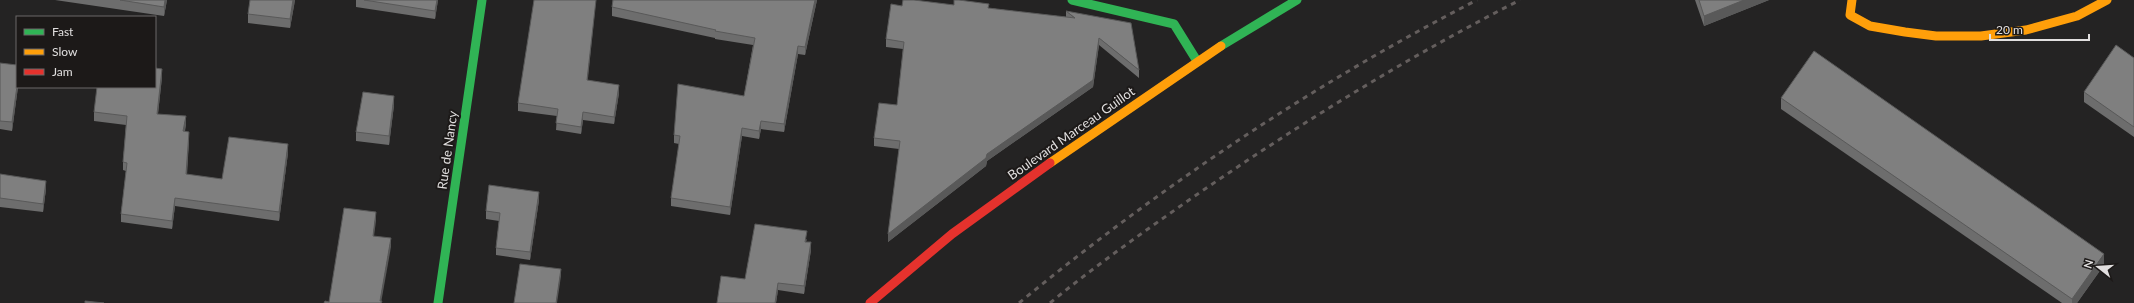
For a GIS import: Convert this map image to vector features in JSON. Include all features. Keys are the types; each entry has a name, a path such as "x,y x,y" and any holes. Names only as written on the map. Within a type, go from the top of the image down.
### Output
{"street":[{"name":"Rue de Nancy","path":"438,303 482,0"},
{"path":"1072,0 1174,24 1197,61"},
{"name":"Boulevard Marceau Guillot","path":"870,303 952,234 1197,61 1297,0"},
{"path":"1852,0 1850,15 1870,26 1936,36 1981,36 2026,30 2077,16 2107,0"}],"building":[{"path":"120,0 165,0 164,7"},
{"path":"250,0 293,0 290,19 248,14"},
{"path":"364,0 437,0 435,11"},
{"path":"534,0 596,0 587,80 619,85 614,117 583,112 581,127 556,123 558,109 518,103"},
{"path":"613,0 815,0 805,47 798,46 784,124 761,121 759,131 742,128 730,207 671,198 680,136 674,135 678,84 744,96 755,38 715,31 716,30 612,7"},
{"path":"903,0 954,5 954,0 959,0 989,4 988,8 1075,18 1066,11 1131,23 1139,70 1099,38 1093,80 987,154 986,158 888,234 900,141 874,138 879,103 897,105 904,42 886,39 891,4 902,6"},
{"path":"1699,0 1744,0 1704,16"},
{"path":"2116,45 2134,58 2134,127 2084,92"},
{"path":"1814,51 2104,254 2072,299 1781,98"},
{"path":"0,63 16,65 17,88 12,122 0,121"},
{"path":"156,68 162,69 157,114 186,116 183,131 189,132 186,174 222,179 229,137 288,144 279,212 175,198 172,221 121,214 127,163 123,162 127,116 94,112 97,88 156,88"},
{"path":"363,92 394,96 389,136 356,132"},
{"path":"0,174 46,181 43,204 0,198"},
{"path":"489,185 539,192 530,252 496,248 500,213 486,211"},
{"path":"344,208 376,212 373,236 391,238 380,301 382,301 381,303 324,303 325,301 329,302"},
{"path":"755,224 807,231 805,242 811,242 804,286 778,283 775,303 717,303 721,276 745,279"},
{"path":"520,264 561,269 556,303 514,303"},
{"path":"85,301 104,303 85,303"}],"railway":[{"path":"1019,303 1127,218 1240,139 1357,66 1477,0"},
{"path":"1050,303 1136,237 1229,173 1310,120 1351,94 1434,46 1520,0"}],"traffic: fast":[{"path":"438,303 482,0"},
{"path":"1072,0 1174,24 1197,61"},
{"path":"1221,46 1297,0"}],"traffic: slow":[{"path":"1852,0 1850,15 1870,26 1936,36 1981,36 2026,30 2077,16 2107,0"},
{"path":"1050,163 1221,46"}],"traffic: jam":[{"path":"870,303 952,234 1050,163"}]}
